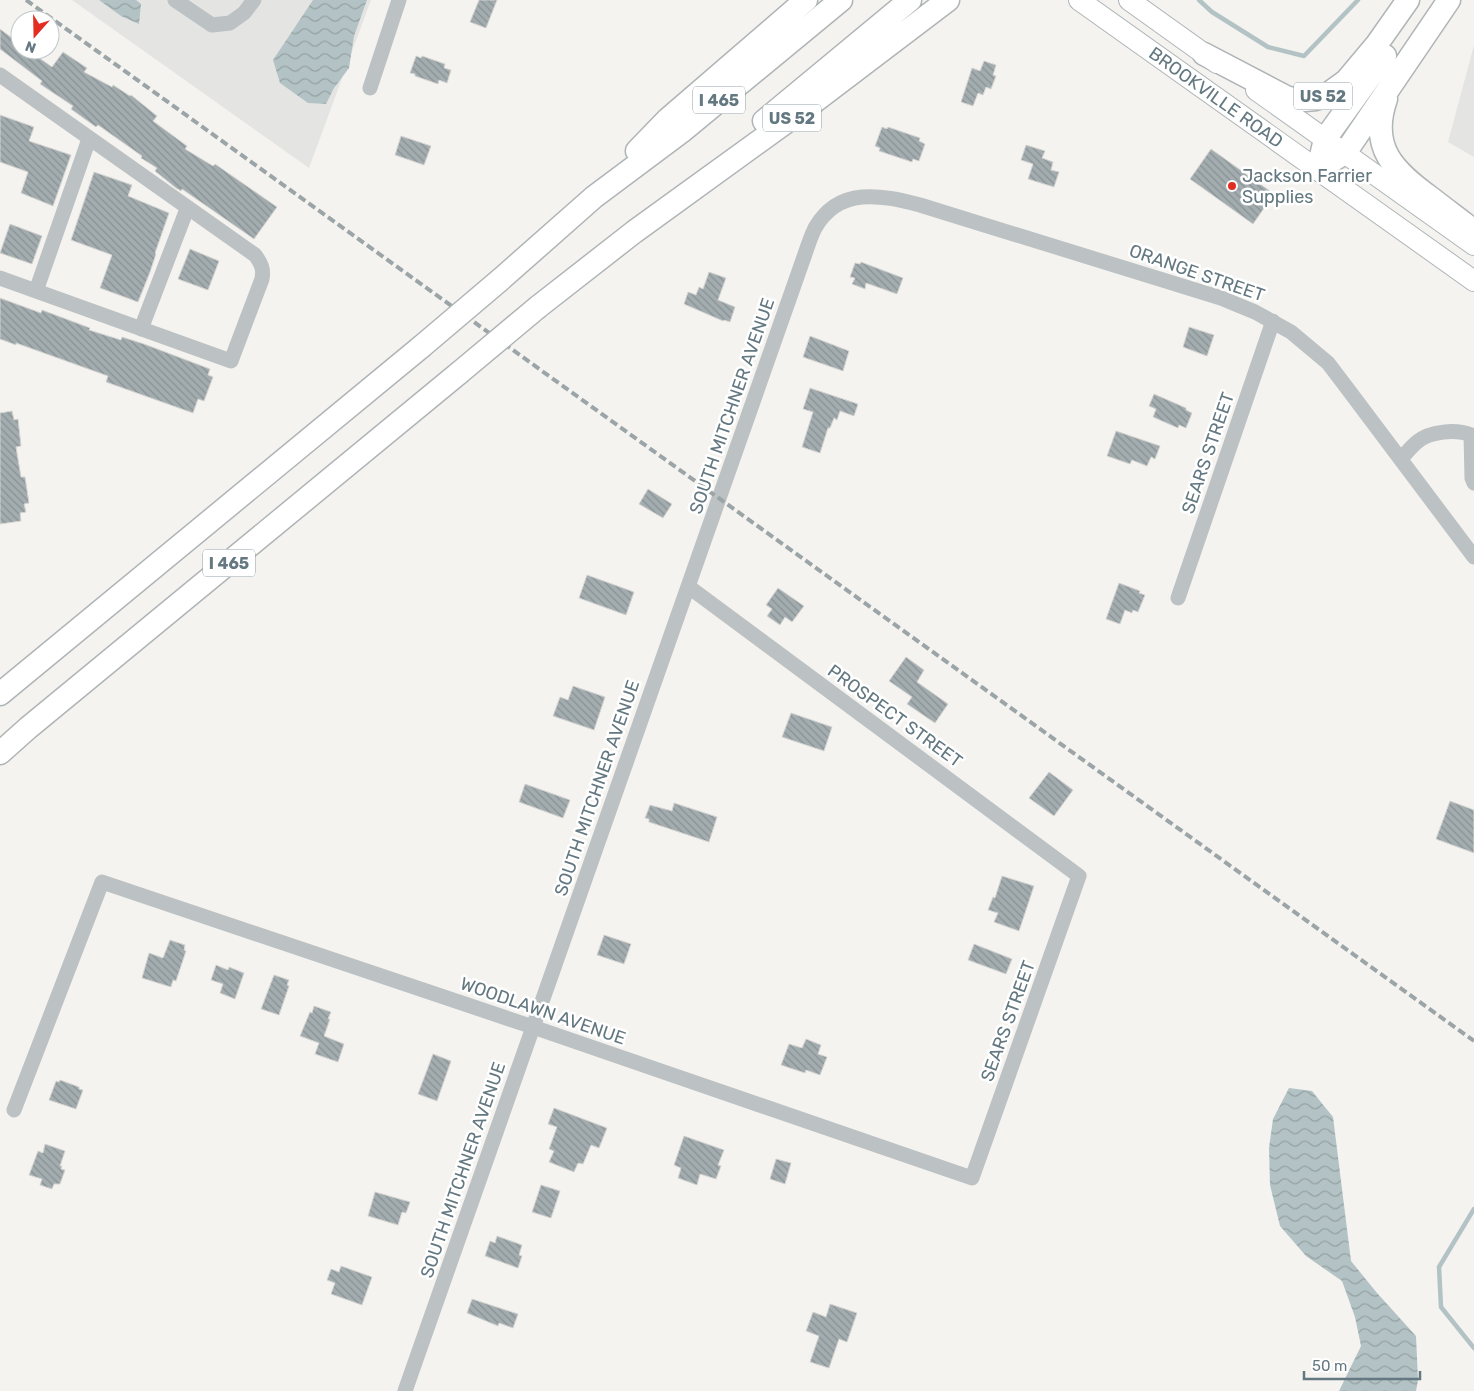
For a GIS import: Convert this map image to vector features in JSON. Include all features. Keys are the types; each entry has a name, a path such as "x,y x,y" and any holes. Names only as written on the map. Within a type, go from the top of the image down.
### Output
{"highway":[{"path":"594,198 668,119 806,0"},
{"name":"I 465","path":"0,694 421,347 594,198 681,132 841,0"},
{"name":"I 465","path":"0,753 538,307 634,232 910,0"},
{"name":"US 52","path":"634,232 815,101 948,0"},
{"name":"US 52","path":"1204,54 1288,98 1316,99 1328,94 1346,81 1377,44 1408,0"},
{"path":"1318,169 1325,138 1424,0"},
{"path":"1318,169 1345,153 1450,0"},
{"path":"1392,84 1381,114 1382,142 1386,154 1395,168 1410,183 1474,230"}],"main road":[{"name":"BROOKVILLE ROAD","path":"1079,0 1474,281"},
{"name":"BROOKVILLE ROAD","path":"1129,0 1474,245"}],"street":[{"path":"175,0 212,25 230,23 244,13 254,0"},
{"path":"370,88 399,0"},
{"path":"0,75 187,209 255,255 262,266 262,279 231,361 0,278"},
{"path":"36,291 89,139"},
{"name":"ORANGE STREET","path":"837,205 849,199 875,195 920,205 1221,298 1273,320 1291,332 1328,363 1474,557"},
{"name":"SOUTH MITCHNER AVENUE","path":"405,1391 689,587 804,254 816,227 837,205"},
{"path":"141,328 187,209"},
{"name":"SEARS STREET","path":"1178,598 1273,320"},
{"path":"1400,459 1419,440 1440,432 1461,431 1471,435 1472,478 1474,483"},
{"name":"PROSPECT STREET","path":"689,587 1079,876"},
{"name":"SEARS STREET","path":"972,1178 1079,876"},
{"name":"WOODLAWN AVENUE","path":"14,1110 102,882 533,1027 972,1178"}],"shaded area":[{"path":"72,0 371,0 309,168"},
{"path":"1474,45 1474,157 1448,142"}],"water":[{"path":"99,0 136,0 141,4 139,24 121,16"},
{"path":"313,0 367,0 354,36 349,68 334,88 326,104 308,103 280,83 273,60"},
{"path":"1289,1088 1312,1091 1333,1117 1351,1261 1416,1336 1418,1380 1416,1391 1339,1391 1361,1346 1355,1317 1342,1281 1306,1256 1280,1226 1270,1185 1269,1148 1273,1119"}],"building":[{"path":"479,0 497,0 486,28 470,22"},
{"path":"0,29 10,36 10,57 0,49"},
{"path":"63,52 87,68 84,72 131,95 157,116 153,121 187,146 185,149 213,166 215,164 277,207 254,239 182,189 181,191 176,188 155,171 157,168 141,158 142,156 98,125 96,127 71,109 73,106 40,84 42,81 14,60 42,60 52,67 57,60 60,60"},
{"path":"416,56 421,58 422,56 445,64 444,68 451,70 447,83 439,80 438,84 410,73"},
{"path":"984,61 996,65 993,75 996,76 991,89 986,87 983,95 978,93 973,106 961,102 972,68 980,71"},
{"path":"0,115 34,127 29,141 71,155 53,206 21,193 28,172 0,162"},
{"path":"882,127 887,129 888,127 920,138 919,141 925,144 919,161 913,159 912,162 879,151 880,148 875,146"},
{"path":"401,136 431,146 424,165 395,155"},
{"path":"1026,145 1045,151 1042,158 1053,162 1051,170 1059,172 1054,187 1028,179 1033,164 1021,160"},
{"name":"Jackson Farrier Supplies","path":"1211,149 1274,194 1253,224 1190,179"},
{"path":"94,172 132,185 128,196 169,213 138,302 100,288 112,255 71,240"},
{"path":"10,224 42,236 32,264 0,253"},
{"path":"190,249 219,261 208,290 178,279"},
{"path":"861,262 903,278 897,294 866,283 865,289 852,284 855,278 850,277 855,263 860,264"},
{"path":"709,272 726,278 718,300 735,307 730,322 723,321 684,304 688,292 696,295 699,287 703,289"},
{"path":"0,298 41,313 42,310 90,328 89,330 121,340 122,337 144,344 210,369 208,375 213,377 204,401 198,399 193,413 106,382 108,376 0,339"},
{"path":"1189,327 1214,335 1207,356 1183,347"},
{"path":"810,336 849,351 843,371 803,357"},
{"path":"810,388 858,404 854,416 840,411 837,420 834,418 830,428 828,428 820,453 802,447 813,412 803,409"},
{"path":"1154,394 1186,408 1186,410 1192,413 1186,428 1179,425 1178,428 1153,417 1156,409 1149,406"},
{"path":"12,411 14,420 18,419 21,446 16,447 21,477 25,477 29,503 24,504 26,512 20,513 21,521 0,524 0,413"},
{"path":"1116,431 1160,446 1155,459 1151,457 1147,466 1132,460 1130,464 1107,456"},
{"path":"648,489 672,504 663,518 639,504"},
{"path":"587,575 634,592 626,615 579,598"},
{"path":"1119,583 1140,591 1139,593 1145,595 1138,612 1133,610 1132,613 1125,610 1120,624 1106,619"},
{"path":"778,588 804,606 792,622 785,617 780,625 767,616 772,609 766,605"},
{"path":"906,657 924,670 917,682 948,704 935,723 907,704 912,697 889,681"},
{"path":"573,686 605,697 594,730 553,716 560,697 568,700"},
{"path":"791,713 832,727 824,751 782,737"},
{"path":"1049,772 1073,790 1054,816 1029,798"},
{"path":"525,784 570,800 563,818 519,802"},
{"path":"1450,801 1474,810 1474,853 1436,839"},
{"path":"674,803 717,817 709,842 649,822 649,819 645,818 650,805 672,811"},
{"path":"1002,876 1034,886 1019,931 994,922 998,913 988,910 993,897 995,898"},
{"path":"604,935 631,944 624,964 597,955"},
{"path":"170,940 185,945 184,950 186,951 176,981 173,980 171,987 142,978 149,953 163,958"},
{"path":"974,944 1012,959 1006,974 968,960"},
{"path":"216,965 228,970 229,967 244,973 235,999 220,993 223,984 211,980"},
{"path":"274,975 289,980 287,985 289,986 279,1015 261,1009"},
{"path":"314,1006 331,1012 324,1036 344,1044 338,1062 315,1054 319,1043 300,1036"},
{"path":"806,1039 821,1045 818,1054 827,1057 820,1075 806,1070 805,1073 781,1065 789,1044 802,1048"},
{"path":"433,1054 451,1061 437,1101 418,1094"},
{"path":"60,1080 83,1090 76,1109 49,1100 56,1081 59,1082"},
{"path":"554,1108 607,1128 599,1148 591,1145 583,1164 578,1163 574,1172 549,1162 554,1151 549,1149 557,1127 548,1124"},
{"path":"684,1136 724,1150 718,1165 721,1166 716,1179 700,1174 697,1185 678,1178 681,1168 674,1165"},
{"path":"45,1144 65,1151 60,1166 62,1166 61,1169 65,1170 60,1184 54,1184 52,1189 40,1185 42,1179 29,1175 38,1151 43,1153"},
{"path":"776,1159 791,1163 785,1184 770,1179"},
{"path":"541,1185 560,1191 551,1218 532,1212"},
{"path":"375,1192 410,1202 406,1213 402,1212 398,1225 368,1216"},
{"path":"497,1236 522,1245 519,1255 522,1256 518,1268 485,1256 490,1241 495,1243"},
{"path":"341,1266 372,1277 362,1305 331,1294 335,1283 327,1280 331,1269 339,1272"},
{"path":"472,1299 518,1314 513,1328 499,1323 498,1326 467,1313"},
{"path":"830,1304 857,1313 847,1342 839,1339 829,1368 810,1362 819,1336 806,1331 813,1312 826,1317"}],"waterway":[{"path":"1199,0 1212,12 1268,47 1304,56 1358,0"},
{"path":"1474,1209 1439,1267 1441,1307 1474,1348"}],"railway":[{"path":"26,0 1474,1041"}],"place":[{"name":"Jackson Farrier Supplies","path":"1232,186"}]}
